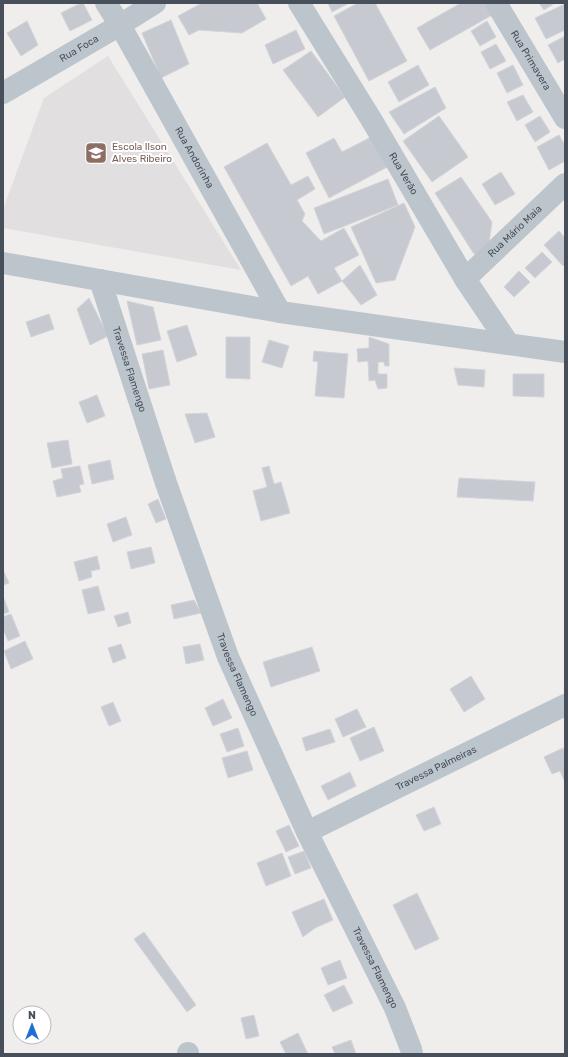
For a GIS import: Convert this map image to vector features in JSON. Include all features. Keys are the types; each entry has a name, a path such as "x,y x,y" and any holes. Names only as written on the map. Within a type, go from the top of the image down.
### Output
{"street":[{"name":"Rua Andorinha","path":"106,3 120,25 280,312"},
{"name":"Rua Foca","path":"3,93 155,3"},
{"name":"Rua Verão","path":"299,3 371,119 465,279 508,343"},
{"name":"Rua Primavera","path":"496,3 565,118"},
{"name":"Rua Mário Maia","path":"465,279 565,184"},
{"path":"3,263 280,312 565,352"},
{"name":"Travessa Flamengo","path":"100,280 166,483 228,657 307,832 395,1008 412,1054"},
{"name":"Travessa Palmeiras","path":"307,832 565,705"}],"shaded area":[{"name":"Escola Ilson Alves Ribeiro","path":"108,56 241,270 3,228 3,209 44,98"}],"building":[{"path":"83,3 92,20 70,31 61,13"},
{"path":"202,3 257,3 266,19 242,33 199,30 189,35 178,16"},
{"path":"328,3 349,3 332,12"},
{"path":"358,3 375,3 407,61 369,81 334,16"},
{"path":"461,3 487,3 494,14 430,50 417,28"},
{"path":"539,3 555,3 544,10"},
{"path":"565,4 565,30 546,39 535,18"},
{"path":"171,20 189,64 161,78 142,33"},
{"path":"27,21 38,45 21,56 7,33"},
{"path":"487,21 496,37 480,46 471,31"},
{"path":"296,30 305,49 273,64 265,45"},
{"path":"565,36 565,59 558,63 548,45"},
{"path":"496,44 506,61 490,69 481,52"},
{"path":"311,51 345,97 318,117 283,70"},
{"path":"418,65 429,85 399,102 388,82"},
{"path":"513,65 523,85 507,93 497,73"},
{"path":"435,87 446,108 404,134 389,112"},
{"path":"523,95 533,112 517,121 507,102"},
{"path":"439,116 468,157 432,182 403,141"},
{"path":"540,116 550,132 535,142 525,125"},
{"path":"375,135 391,165 329,198 306,153 334,138 342,152"},
{"path":"559,135 565,145 565,161 549,170 537,147"},
{"path":"267,143 291,185 308,176 315,189 297,200 305,214 302,221 321,241 344,228 359,255 334,268 342,281 318,294 308,276 291,286 224,167"},
{"path":"501,172 515,194 495,205 482,184"},
{"path":"461,177 492,222 488,250 474,254 435,193"},
{"path":"388,179 398,205 324,234 314,208"},
{"path":"404,203 415,227 395,280 376,283 351,227"},
{"path":"559,231 565,238 565,264 563,266 544,245"},
{"path":"542,252 552,262 535,278 525,268"},
{"path":"360,265 377,295 361,305 342,281"},
{"path":"519,271 530,282 514,297 504,287"},
{"path":"89,298 108,336 90,345 77,309"},
{"path":"127,301 153,307 161,340 137,345"},
{"path":"49,314 54,329 31,337 26,322"},
{"path":"187,325 197,355 177,362 167,331"},
{"path":"226,337 250,337 250,379 226,378"},
{"path":"369,337 389,344 389,366 385,366 384,362 378,362 378,374 387,374 387,388 378,389 375,380 369,381 368,361 358,362 357,349 369,348"},
{"path":"269,340 289,346 282,368 262,362"},
{"path":"163,350 170,385 149,389 142,354"},
{"path":"314,351 348,354 344,398 315,396 318,362 313,361"},
{"path":"454,368 485,370 484,387 458,385"},
{"path":"513,374 544,374 544,397 513,396"},
{"path":"97,395 105,416 87,423 79,402"},
{"path":"207,413 215,437 195,443 185,414"},
{"path":"68,440 72,464 52,468 47,443"},
{"path":"110,460 114,479 92,484 88,465"},
{"path":"80,466 84,484 79,485 81,492 57,497 53,481 63,478 61,469"},
{"path":"269,466 274,484 281,482 290,513 261,521 253,491 267,487 262,468"},
{"path":"459,478 535,482 533,501 457,497"},
{"path":"158,499 166,519 156,523 148,504"},
{"path":"126,517 132,535 113,542 107,524"},
{"path":"151,547 155,563 131,569 127,552"},
{"path":"97,556 100,569 91,571 92,577 79,581 74,562"},
{"path":"3,570 9,583 3,585"},
{"path":"98,586 105,610 88,614 82,590"},
{"path":"3,596 9,612 3,614"},
{"path":"194,600 201,613 174,619 171,605"},
{"path":"128,612 131,623 118,627 114,616"},
{"path":"11,614 20,636 8,641 3,629 3,617"},
{"path":"25,641 33,659 11,669 4,651"},
{"path":"121,644 126,658 113,663 108,648"},
{"path":"200,644 204,660 186,664 183,647"},
{"path":"312,647 320,671 271,687 263,662"},
{"path":"471,676 485,699 464,712 450,689"},
{"path":"223,699 232,718 213,726 205,708"},
{"path":"113,702 121,721 109,726 101,707"},
{"path":"357,709 366,727 343,737 335,719"},
{"path":"374,727 384,751 360,761 350,738"},
{"path":"238,728 244,746 227,752 220,734"},
{"path":"330,729 335,742 306,751 302,738"},
{"path":"563,748 565,753 565,782 560,771 552,774 544,757"},
{"path":"247,751 253,770 228,778 222,758"},
{"path":"350,772 356,786 328,800 321,786"},
{"path":"434,807 441,824 424,831 416,815"},
{"path":"289,825 299,846 286,852 276,831"},
{"path":"304,851 311,868 295,874 288,857"},
{"path":"282,853 291,876 266,886 257,863"},
{"path":"417,893 439,939 415,950 393,905"},
{"path":"324,899 333,920 315,928 303,937 292,912"},
{"path":"144,932 196,1005 187,1012 134,939"},
{"path":"340,960 347,978 328,985 321,968"},
{"path":"344,985 353,1003 333,1012 324,995"},
{"path":"254,1015 259,1036 246,1039 241,1018"},
{"path":"298,1033 308,1054 286,1054 280,1042"},
{"path":"351,1040 356,1054 335,1054 332,1047"}],"place":[{"name":"Escola Ilson Alves Ribeiro","path":"96,153"}]}
